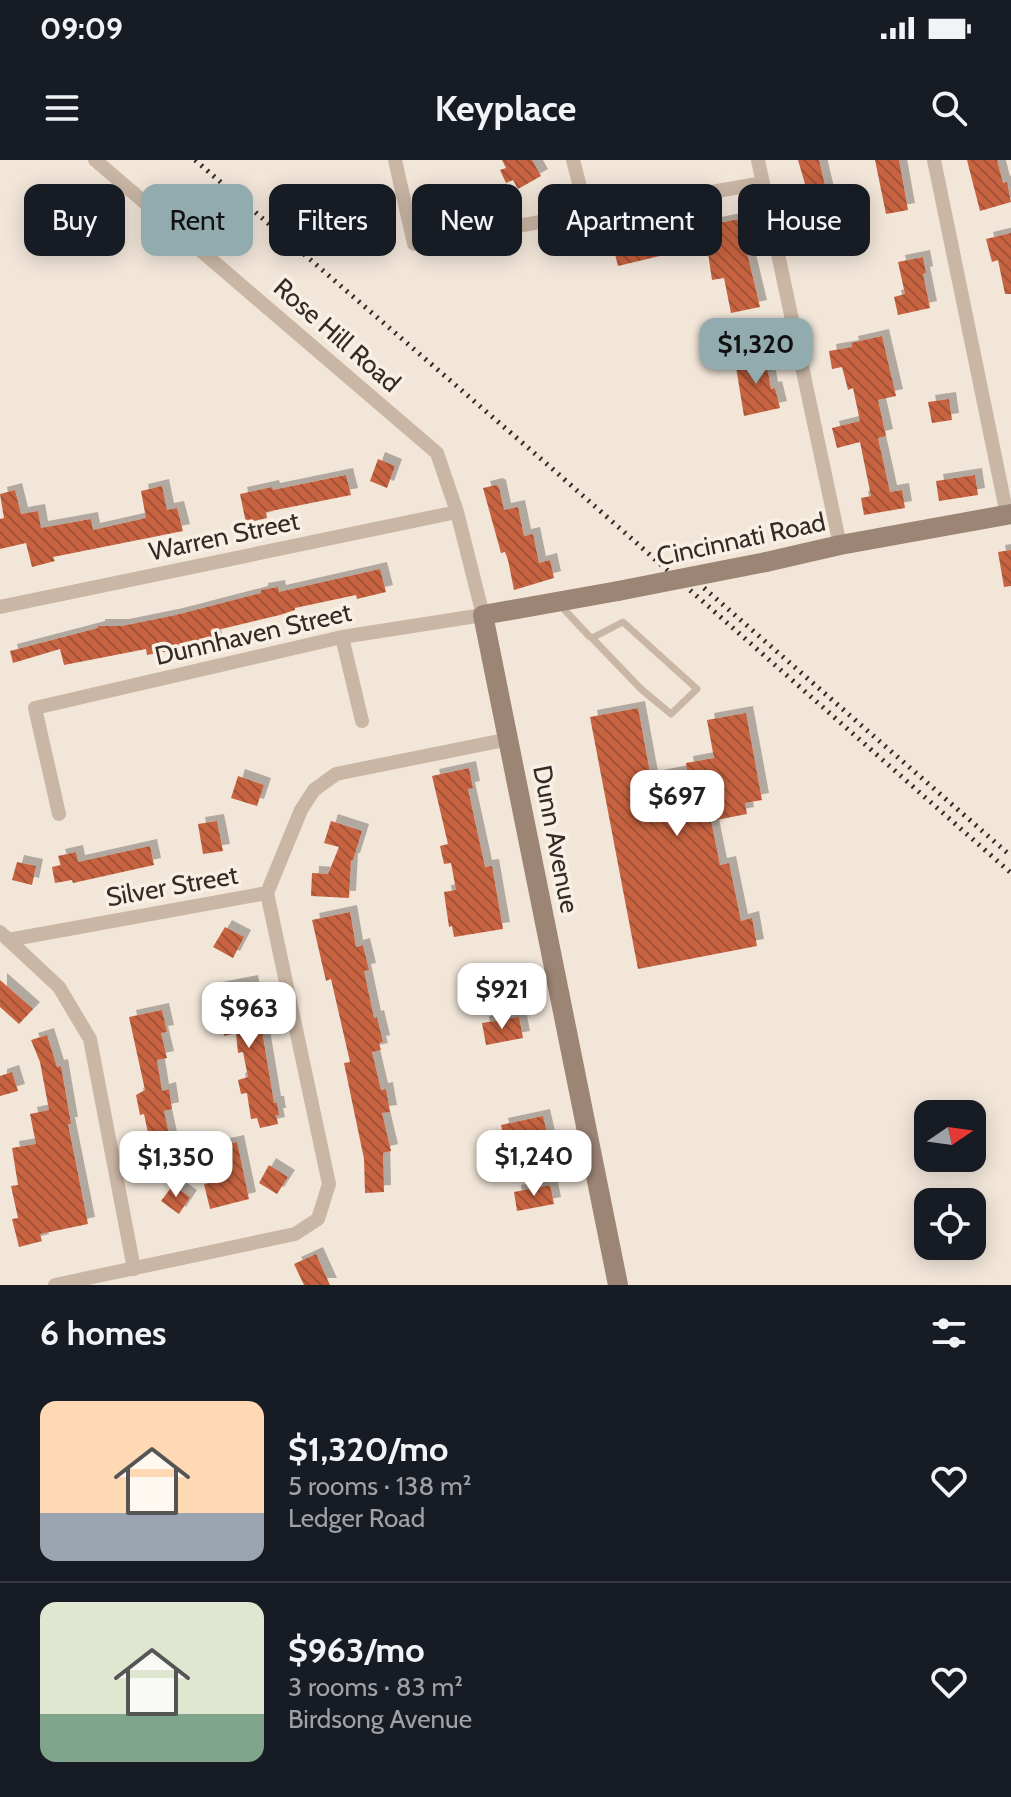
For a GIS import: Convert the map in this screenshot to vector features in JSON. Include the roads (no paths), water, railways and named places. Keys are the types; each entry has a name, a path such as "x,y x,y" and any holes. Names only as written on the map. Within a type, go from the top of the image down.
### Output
{"street":[{"name":"Rose Hill Road","path":"95,160 437,453"},
{"path":"395,160 414,244 538,222"},
{"path":"573,160 579,184"},
{"path":"758,160 840,545"},
{"path":"934,160 1009,514"},
{"path":"722,190 763,183"},
{"name":"Dunn Avenue","path":"437,453 457,512 483,615 618,1285"},
{"name":"Warren Street","path":"0,607 457,512"},
{"name":"Cincinnati Road","path":"483,615 1009,514"},
{"name":"Dunnhaven Street","path":"59,814 35,708 342,637 483,615"},
{"path":"342,637 362,721"},
{"name":"Silver Street","path":"4,936 267,893 301,810 314,790 336,774 509,739"},
{"path":"55,1285 295,1234 318,1219 329,1184 267,893"},
{"path":"4,936 59,987 90,1039 134,1269"}],"lane":[{"path":"557,602 641,689 671,714 697,689 623,622 592,638"}],"railway":[{"path":"195,160 548,465 1011,873"},
{"path":"704,588 1011,856"}]}
